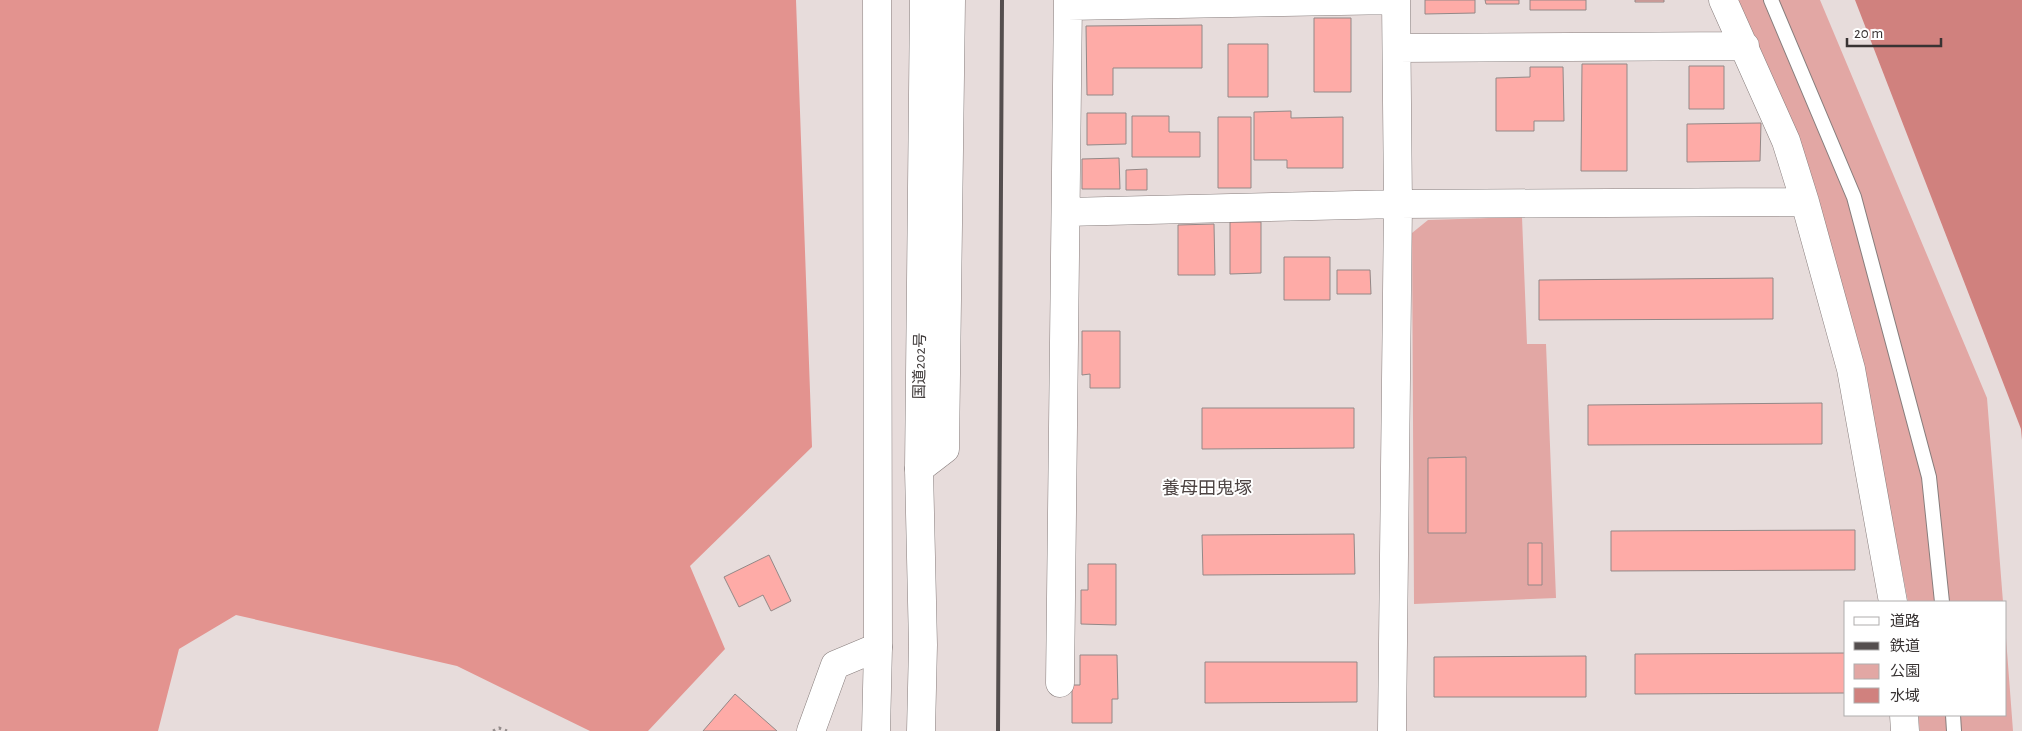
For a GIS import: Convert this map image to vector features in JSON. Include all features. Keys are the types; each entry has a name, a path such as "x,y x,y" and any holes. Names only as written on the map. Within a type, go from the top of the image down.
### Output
{"main road":[{"path":"876,0 878,647 876,731"},
{"name":"国道202号","path":"921,731 923,645 919,469 924,0"},
{"path":"919,469 945,449 951,0"},
{"path":"1060,683 1068,3 1396,0 1398,204 1392,731"},
{"path":"1723,0 1786,141 1805,202 1851,369 1893,601"},
{"path":"1397,48 1745,46"},
{"path":"1066,212 1398,204 1805,202"},
{"path":"811,731 835,665 878,647"},
{"path":"1904,716 1906,731"}],"lane":[{"path":"1771,0 1854,197 1929,477 1942,601"},
{"path":"1953,716 1954,731"}],"path":[{"path":"493,731 499,728 507,731"}],"green space":[{"path":"1735,0 1820,0 1987,398 2003,601 1908,601 1863,367"},
{"path":"1522,217 1527,344 1546,344 1556,598 1414,604 1412,233 1428,220"},
{"path":"2007,651 2013,731 1920,731 1918,716 2007,716"}],"shaded area":[{"path":"0,0 796,0 812,447 690,566 725,649 648,731 590,731 457,666 236,615 179,649 158,731 0,731"}],"water":[{"path":"1855,0 2022,0 2022,440 2021,429"}],"building":[{"path":"1425,0 1475,0 1475,13 1425,14"},
{"path":"1485,0 1519,0 1519,4 1486,4"},
{"path":"1530,0 1586,0 1586,10 1530,10"},
{"path":"1635,0 1664,0 1664,2 1635,2"},
{"path":"1314,18 1351,18 1351,92 1314,92"},
{"path":"1202,25 1202,68 1113,68 1113,95 1087,95 1086,26"},
{"path":"1228,44 1268,44 1268,97 1228,97"},
{"path":"1582,64 1627,64 1627,171 1581,171"},
{"path":"1689,66 1724,66 1724,109 1689,109"},
{"path":"1530,67 1563,67 1564,121 1534,121 1534,131 1496,131 1496,78 1530,77"},
{"path":"1291,111 1291,118 1343,117 1343,168 1287,168 1287,160 1254,160 1254,112"},
{"path":"1087,113 1126,113 1126,144 1087,145"},
{"path":"1132,116 1169,116 1169,132 1200,132 1200,157 1132,157"},
{"path":"1218,117 1251,117 1251,188 1218,188"},
{"path":"1761,123 1760,161 1687,162 1687,124"},
{"path":"1119,158 1120,189 1082,189 1082,159"},
{"path":"1147,169 1147,190 1126,190 1126,170"},
{"path":"1230,222 1261,222 1261,273 1230,274"},
{"path":"1214,224 1215,275 1178,275 1178,225"},
{"path":"1284,257 1330,257 1330,300 1284,300"},
{"path":"1337,270 1370,270 1371,294 1337,294"},
{"path":"1773,278 1773,319 1539,320 1539,280"},
{"path":"1082,331 1120,331 1120,388 1090,388 1090,374 1082,375"},
{"path":"1822,403 1822,444 1588,445 1588,405"},
{"path":"1202,408 1354,408 1354,448 1202,449"},
{"path":"1466,457 1466,533 1428,533 1428,458"},
{"path":"1855,530 1855,570 1611,571 1611,531"},
{"path":"1354,534 1355,574 1203,575 1202,535"},
{"path":"1528,543 1542,543 1542,585 1528,585"},
{"path":"769,555 791,601 771,611 763,595 739,607 724,577"},
{"path":"1088,564 1116,564 1116,625 1081,624 1081,590 1088,590"},
{"path":"1844,653 1844,693 1635,694 1635,654"},
{"path":"1080,655 1117,655 1118,699 1112,699 1112,723 1072,723 1072,685 1080,685"},
{"path":"1586,656 1586,697 1434,697 1434,657"},
{"path":"1205,662 1357,662 1357,702 1205,703"},
{"path":"735,694 777,731 703,731"}],"railway":[{"path":"998,731 1002,0"}],"district":[{"name":"養母田鬼塚","path":"1207,489"}]}
